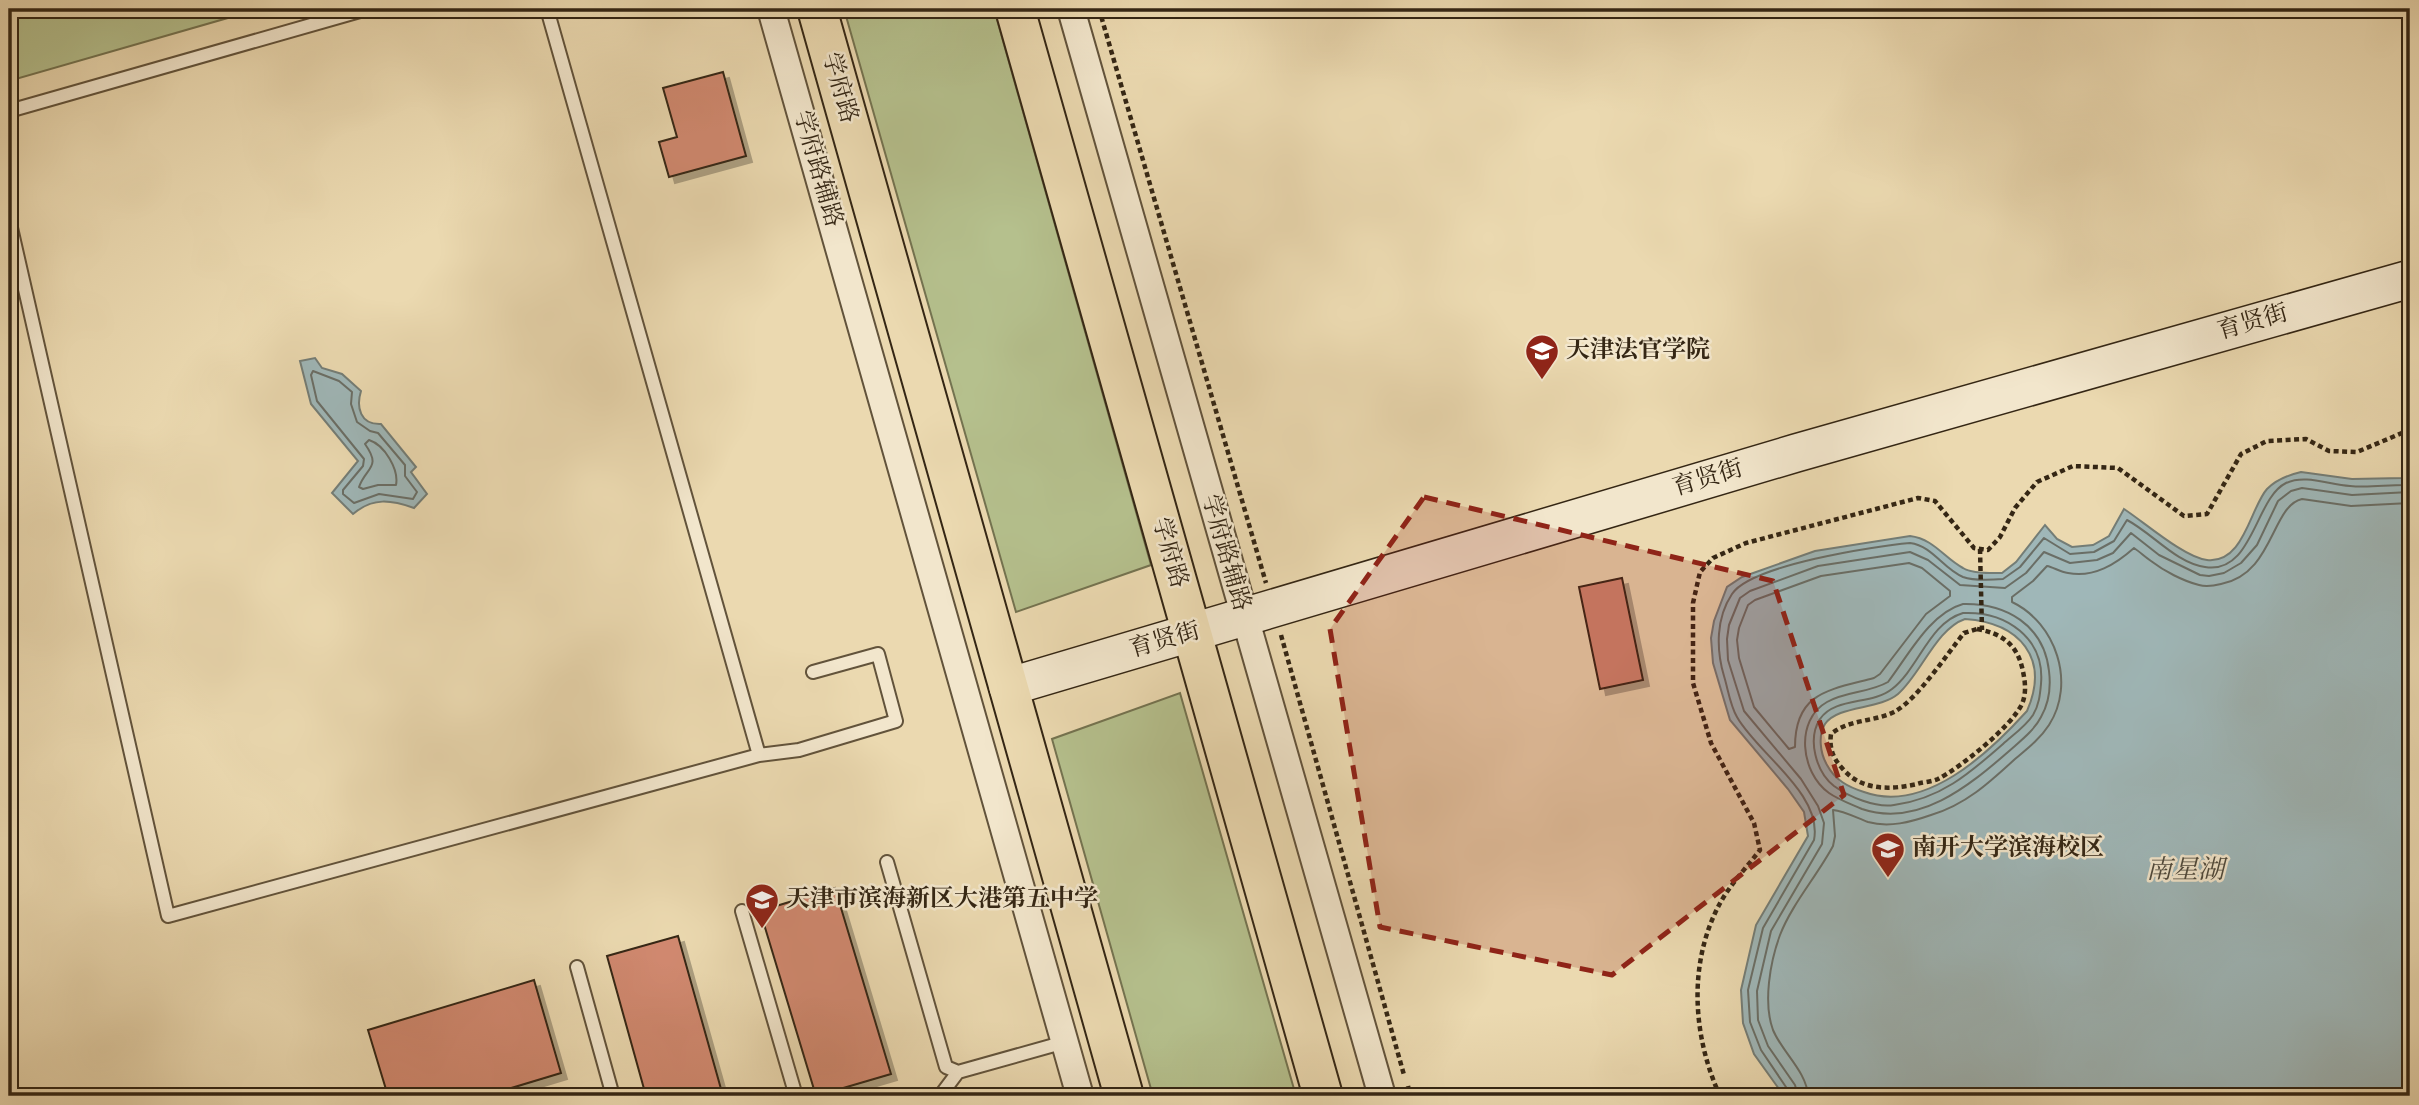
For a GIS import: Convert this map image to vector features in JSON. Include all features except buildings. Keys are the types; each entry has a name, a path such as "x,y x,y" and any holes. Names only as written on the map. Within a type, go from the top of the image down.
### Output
{"highway":[{"name":"学府路","path":"817,9 1124,1096"},
{"name":"学府路","path":"1015,9 1323,1096"}],"street":[{"name":"学府路辅路","path":"771,9 1080,1096"},
{"name":"学府路辅路","path":"1071,9 1258,613 1382,1096"},
{"name":"育贤街","path":"1009,687 1783,457 2410,279"}],"lane":[{"path":"9,111 367,9"},
{"path":"547,9 759,755"},
{"path":"9,219 168,916 759,755 799,750 896,721 877,654 813,672"},
{"path":"887,862 946,1067 958,1072"},
{"path":"742,912 796,1096"},
{"path":"577,967 613,1096"},
{"path":"940,1096 958,1072 1065,1042"}],"path":[{"path":"1100,9 1258,613 1410,1096"},
{"path":"1720,1096 1709,1072 1696,1000 1701,950 1718,906 1760,850 1754,823 1711,743 1693,683 1693,603 1700,572 1713,558 1746,543 1918,498 1935,501 1974,548 1988,550 2000,537 2015,508 2037,482 2073,466 2118,468 2184,516 2207,514 2241,454 2267,441 2306,439 2329,451 2357,452 2402,433 2410,425"},
{"path":"1980,549 1982,627"},
{"path":"1982,627 2011,643 2019,655 2026,684 2023,702 2003,730 1937,779 1881,789 1850,777 1833,755 1831,734 1847,725 1894,712 1914,695 1964,633 1982,627"}],"highlighted area":[{"path":"1424,497 1773,581 1844,795 1612,975 1380,927 1330,629"}],"green space":[{"path":"9,9 259,9 9,81"},
{"path":"844,9 994,9 1151,565 1016,612"},
{"path":"1180,693 1296,1096 1153,1096 1052,739"}],"water":[{"path":"315,358 322,368 342,374 361,391 361,414 368,422 381,424 416,467 411,472 427,494 414,508 382,502 368,505 353,514 332,493 358,461 311,404 300,361"},
{"name":"南星湖","path":"2301,472 2352,479 2403,478 2410,474 2410,1096 1784,1096 1754,1054 1743,1023 1741,990 1756,925 1808,836 1804,812 1730,720 1713,663 1711,638 1714,621 1727,587 1742,577 1815,551 1910,536 1926,541 1967,570 2002,573 2016,562 2045,525 2057,539 2072,547 2093,545 2109,536 2124,509 2188,553 2207,560 2220,559 2238,544 2267,489 2287,476","holes":["1965,619 1984,622 2015,636 2032,660 2035,675 2027,711 1975,761 1954,776 1910,795 1887,797 1864,792 1838,779 1827,765 1821,750 1821,733 1825,724 1839,714 1880,703 1898,694 1937,642 1955,624"]}],"place":[{"name":"天津法官学院","path":"1542,381"},
{"name":"南开大学滨海校区","path":"1888,879"},
{"name":"天津市滨海新区大港第五中学","path":"762,930"}]}
